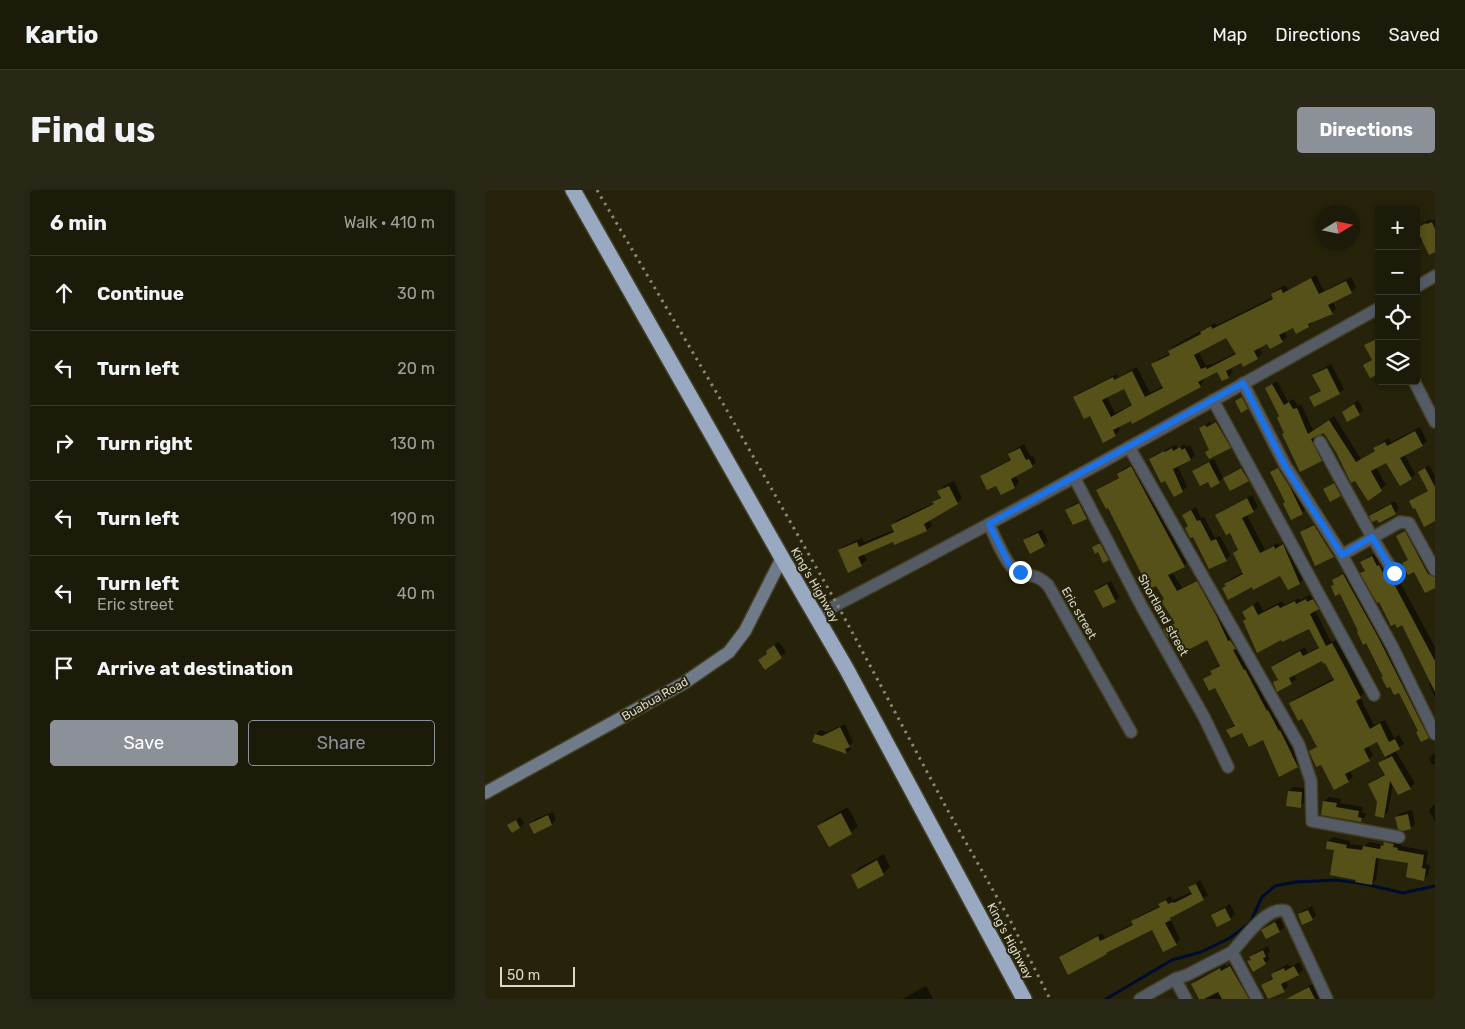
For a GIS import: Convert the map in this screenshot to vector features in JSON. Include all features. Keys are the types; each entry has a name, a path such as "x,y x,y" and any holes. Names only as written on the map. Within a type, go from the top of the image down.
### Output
{"highway":[{"name":"King's Highway","path":"573,190 846,668 1024,999"}],"street":[{"path":"1420,285 1435,276"},
{"path":"815,616 989,524 1243,383 1375,313"},
{"path":"1243,383 1285,466 1342,555 1392,646 1435,734"},
{"path":"1416,385 1435,422"},
{"path":"1213,400 1375,695"},
{"path":"1320,442 1394,573"},
{"path":"1129,447 1299,746 1311,781 1312,821 1399,837"},
{"name":"Shortland street","path":"1074,477 1142,607 1204,717 1228,767"},
{"path":"1342,555 1400,522 1409,523 1435,570"},
{"name":"Eric street","path":"989,524 1011,567 1039,578 1048,585 1131,732"},
{"name":"Buabua Road","path":"485,793 684,684 729,652 745,631 782,558"},
{"path":"1140,999 1175,979 1187,975 1232,952 1266,916 1281,909 1286,911 1327,999"},
{"path":"1232,952 1257,999"},
{"path":"1175,979 1186,999"}],"building":[{"path":"1432,222 1435,229 1435,252 1429,255 1420,236 1420,226"},
{"path":"1311,278 1319,294 1346,281 1352,293 1328,305 1333,314 1308,324 1309,327 1296,334 1293,328 1279,335 1283,342 1270,349 1267,344 1254,351 1258,359 1243,367 1241,363 1226,371 1229,378 1222,381 1217,372 1198,382 1201,387 1132,424 1131,421 1113,430 1116,436 1103,443 1090,416 1084,419 1073,397 1113,377 1114,380 1132,371 1145,397 1163,388 1151,364 1170,355 1168,351 1201,334 1200,332 1211,326 1212,329 1273,299 1271,294 1281,289 1283,293","holes":["1226,338 1236,354 1207,369 1206,367 1201,369 1194,355","1124,389 1132,405 1111,417 1102,400"]},
{"path":"1375,340 1375,376 1370,378 1363,365 1372,360 1364,345"},
{"path":"1327,368 1340,394 1314,407 1309,397 1321,391 1312,375"},
{"path":"1272,384 1284,405 1289,402 1293,409 1297,408 1308,434 1329,420 1356,462 1375,451 1373,448 1385,442 1387,446 1415,431 1423,446 1400,458 1412,479 1400,486 1386,463 1371,471 1382,491 1368,501 1355,481 1351,483 1324,433 1311,439 1322,461 1300,472 1282,434 1284,433 1277,418 1279,416 1265,388"},
{"path":"1242,397 1248,409 1241,413 1235,401"},
{"path":"1354,404 1360,415 1347,422 1342,412"},
{"path":"1216,422 1231,448 1209,459 1205,452 1209,450 1199,428 1205,425 1207,427"},
{"path":"1180,447 1182,450 1185,448 1191,460 1173,469 1183,492 1174,497 1165,481 1161,483 1149,459 1164,451 1172,448 1173,451"},
{"path":"1020,448 1026,460 1029,459 1033,467 1011,479 1015,488 1001,495 996,486 987,490 980,476 1011,460 1008,454"},
{"path":"1209,462 1220,483 1211,488 1208,482 1200,486 1192,471"},
{"path":"1131,466 1185,567 1168,575 1177,591 1197,581 1228,641 1230,640 1236,649 1233,650 1244,670 1280,730 1298,767 1279,777 1263,740 1249,747 1242,733 1231,738 1226,730 1235,726 1215,688 1209,691 1203,679 1212,674 1210,671 1220,666 1207,640 1184,652 1175,634 1168,638 1163,629 1175,623 1161,601 1164,599 1156,586 1149,589 1108,508 1106,509 1096,490 1119,478 1117,474"},
{"path":"1241,468 1249,481 1230,491 1223,478"},
{"path":"1278,468 1303,514 1291,520 1283,504 1285,502 1270,472"},
{"path":"1425,468 1435,487 1435,521 1424,527 1415,508 1413,509 1409,501 1428,491 1418,472"},
{"path":"1334,483 1341,496 1330,502 1323,489"},
{"path":"949,486 958,504 924,524 927,531 894,545 893,542 858,557 862,566 848,573 838,550 857,542 859,547 894,532 891,525 934,504 932,502 941,498 937,491"},
{"path":"1247,498 1254,512 1242,518 1260,553 1274,546 1275,549 1283,544 1300,584 1288,590 1280,576 1253,590 1252,587 1228,600 1222,588 1226,586 1224,584 1243,574 1233,553 1238,550 1230,533 1226,535 1215,515"},
{"path":"1079,503 1087,519 1073,525 1065,510"},
{"path":"1391,504 1396,514 1379,523 1377,520 1372,522 1369,516"},
{"path":"1191,510 1197,521 1200,520 1211,541 1216,539 1227,561 1209,569 1193,537 1190,538 1185,528 1188,526 1182,515"},
{"path":"1314,525 1334,557 1315,566 1300,532"},
{"path":"1405,531 1428,574 1435,577 1435,588 1425,593 1414,572 1408,575 1402,563 1408,560 1396,536"},
{"path":"1038,533 1045,546 1030,554 1023,540"},
{"path":"1100,543 1109,560 1103,563 1098,552 1095,554 1092,547"},
{"path":"1372,556 1386,579 1388,578 1392,585 1394,584 1435,661 1435,692 1402,625 1397,628 1395,624 1391,626 1379,602 1377,603 1360,573 1365,571 1360,562"},
{"path":"1343,574 1378,637 1429,738 1421,742 1416,732 1418,731 1399,693 1394,695 1390,687 1387,688 1366,643 1363,645 1340,594 1335,596 1331,586 1334,585 1332,580"},
{"path":"1107,584 1116,602 1103,608 1094,591"},
{"path":"1306,599 1307,602 1313,599 1319,609 1310,614 1326,646 1332,643 1345,667 1361,698 1356,701 1370,729 1380,723 1389,742 1395,739 1400,749 1385,757 1377,742 1364,749 1370,761 1345,774 1349,782 1334,790 1321,765 1316,767 1309,751 1317,747 1302,719 1298,721 1289,703 1334,680 1325,663 1323,664 1322,661 1289,678 1292,684 1277,692 1273,682 1278,680 1271,667 1300,651 1303,656 1319,648 1309,629 1282,642 1281,640 1257,653 1243,621 1246,619 1242,612 1253,605 1258,615 1278,605 1280,608 1295,601 1296,604"},
{"path":"774,645 782,658 765,670 758,660 767,654 766,651"},
{"path":"840,727 850,747 845,749 847,754 812,742 815,734 822,736"},
{"path":"1392,756 1411,789 1398,795 1390,781 1384,818 1375,816 1377,802 1368,784 1385,775 1378,763"},
{"path":"1288,791 1302,792 1301,808 1286,806"},
{"path":"1323,801 1337,803 1336,807 1359,811 1358,817 1362,818 1361,822 1321,815"},
{"path":"841,813 852,834 829,847 817,826"},
{"path":"1408,814 1411,829 1403,831 1398,829 1395,817"},
{"path":"548,815 552,825 534,834 529,824"},
{"path":"516,820 520,828 512,833 507,825"},
{"path":"1327,841 1347,845 1346,848 1362,850 1363,846 1380,849 1384,842 1394,844 1393,847 1398,848 1397,850 1424,855 1422,868 1426,869 1424,881 1406,877 1408,863 1376,858 1372,885 1330,875 1334,850 1326,849"},
{"path":"877,860 884,875 858,889 851,875"},
{"path":"1196,884 1204,900 1170,918 1171,920 1165,923 1177,945 1163,952 1152,930 1068,975 1059,957 1098,936 1100,941 1133,925 1131,921 1160,907 1158,904 1166,900 1168,904 1174,903 1192,894 1188,887"},
{"path":"1225,908 1231,920 1217,927 1211,915"},
{"path":"1308,910 1313,920 1302,925 1298,914"},
{"path":"1275,922 1280,932 1266,939 1261,930"},
{"path":"1263,950 1266,957 1263,958 1266,964 1253,972 1247,961 1251,960 1249,957"},
{"path":"1230,966 1249,999 1222,999 1218,992 1204,999 1199,999 1191,984 1220,968 1221,971"},
{"path":"1294,966 1299,975 1281,984 1285,992 1268,999 1261,985 1273,979 1271,974 1284,968 1285,971"},
{"path":"1309,987 1315,999 1286,999"}],"waterway":[{"path":"1106,999 1172,960 1201,952 1230,938 1250,923 1262,897 1275,886 1296,882 1336,880 1365,884 1403,893 1435,886"}],"railway":[{"path":"597,190 725,407 837,604 947,809 1011,922 1050,999"}],"route":[{"path":"1020,572 1009,564 989,524 1243,383 1285,466 1342,555 1372,537 1394,573"}]}
